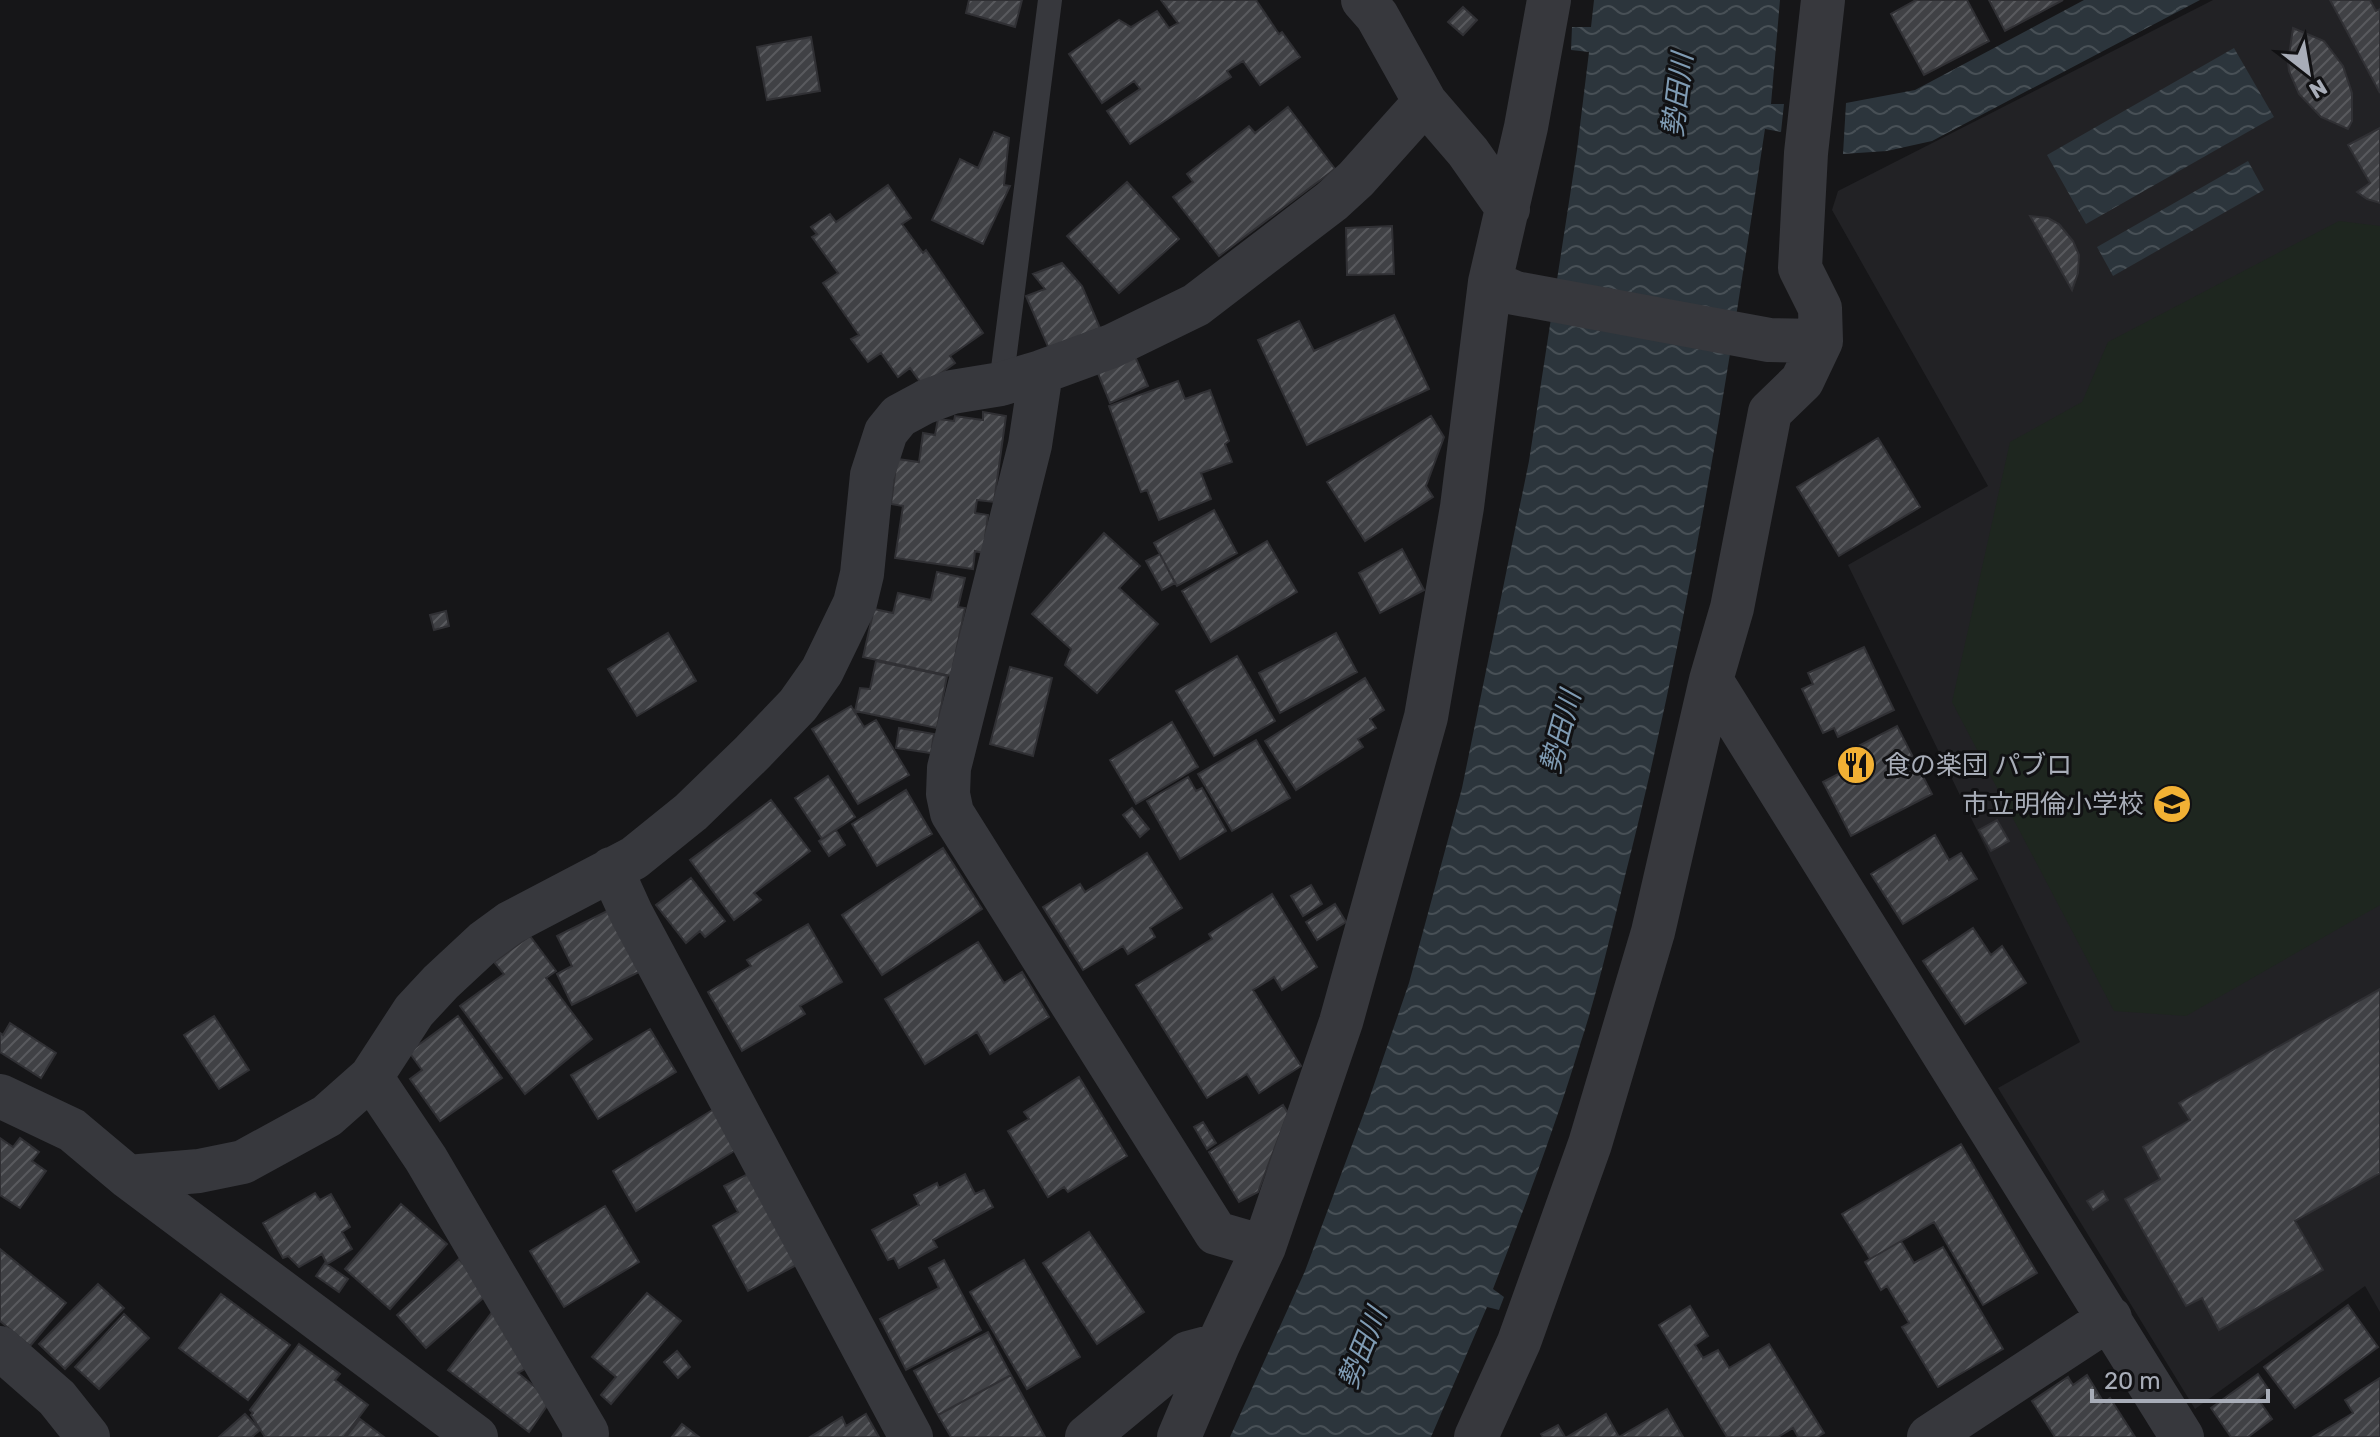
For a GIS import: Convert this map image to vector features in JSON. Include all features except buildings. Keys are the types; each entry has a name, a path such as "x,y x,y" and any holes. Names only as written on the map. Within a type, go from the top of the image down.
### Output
{"street":[{"path":"1179,1437 1264,1247 1341,1022 1426,717 1503,287 1508,209 1549,0"},
{"path":"1476,1437 1519,1342 1590,1144 1653,932 1711,680 1732,608 1770,412 1802,381 1821,341 1820,308 1800,268 1806,153 1823,0"},
{"path":"1377,5 1425,102 1468,152 1508,209"},
{"path":"128,1177 199,1171 243,1162 327,1116 371,1077 414,1011 484,942 510,923 634,858 691,812 798,705 822,671 855,603 862,574 872,475 886,432 899,416 952,392 1021,378 1112,346 1196,305 1332,201 1425,102"},
{"path":"1503,287 1769,340 1821,341"},
{"path":"1021,378 1030,445 949,768 948,794 952,813 1216,1233 1264,1247"},
{"path":"1711,680 2182,1437"},
{"path":"611,869 631,913 911,1437"},
{"path":"371,1077 442,1186 587,1433 584,1437"},
{"path":"0,1096 72,1130 128,1177 476,1437"},
{"path":"1929,1437 2110,1318"},
{"path":"1087,1437 1188,1353 1218,1345"},
{"path":"0,1348 57,1398 88,1437"}],"lane":[{"path":"1021,378 1050,0"}],"shaded area":[{"name":"市立明倫小学校","path":"2213,0 2380,0 2380,1312 2365,1286 2195,1409 1998,1088 2080,1042 1848,565 1988,486 1832,210 1838,191"},
{"path":"2339,221 2380,226 2380,905 2186,1016 2114,1011 1952,702 2010,442 2082,402 2108,342"}],"water":[{"name":"勢田川","path":"1594,0 1780,0 1771,104 1784,104 1781,132 1765,129 1721,411 1687,598 1648,784 1604,961 1560,1107 1493,1289 1504,1297 1499,1310 1487,1307 1431,1437 1230,1437 1305,1271 1368,1102 1409,983 1462,788 1529,461 1577,150 1589,52 1571,50 1572,27 1591,27"},
{"path":"2084,0 2200,0 1932,141 1887,151 1843,154 1846,103 1915,90"},
{"path":"2234,48 2274,117 2086,224 2047,155"},
{"path":"2248,161 2264,190 2113,276 2097,247"}],"place":[{"name":"食の楽団 パブロ","path":"1856,765"},
{"name":"市立明倫小学校","path":"2172,804"}]}
